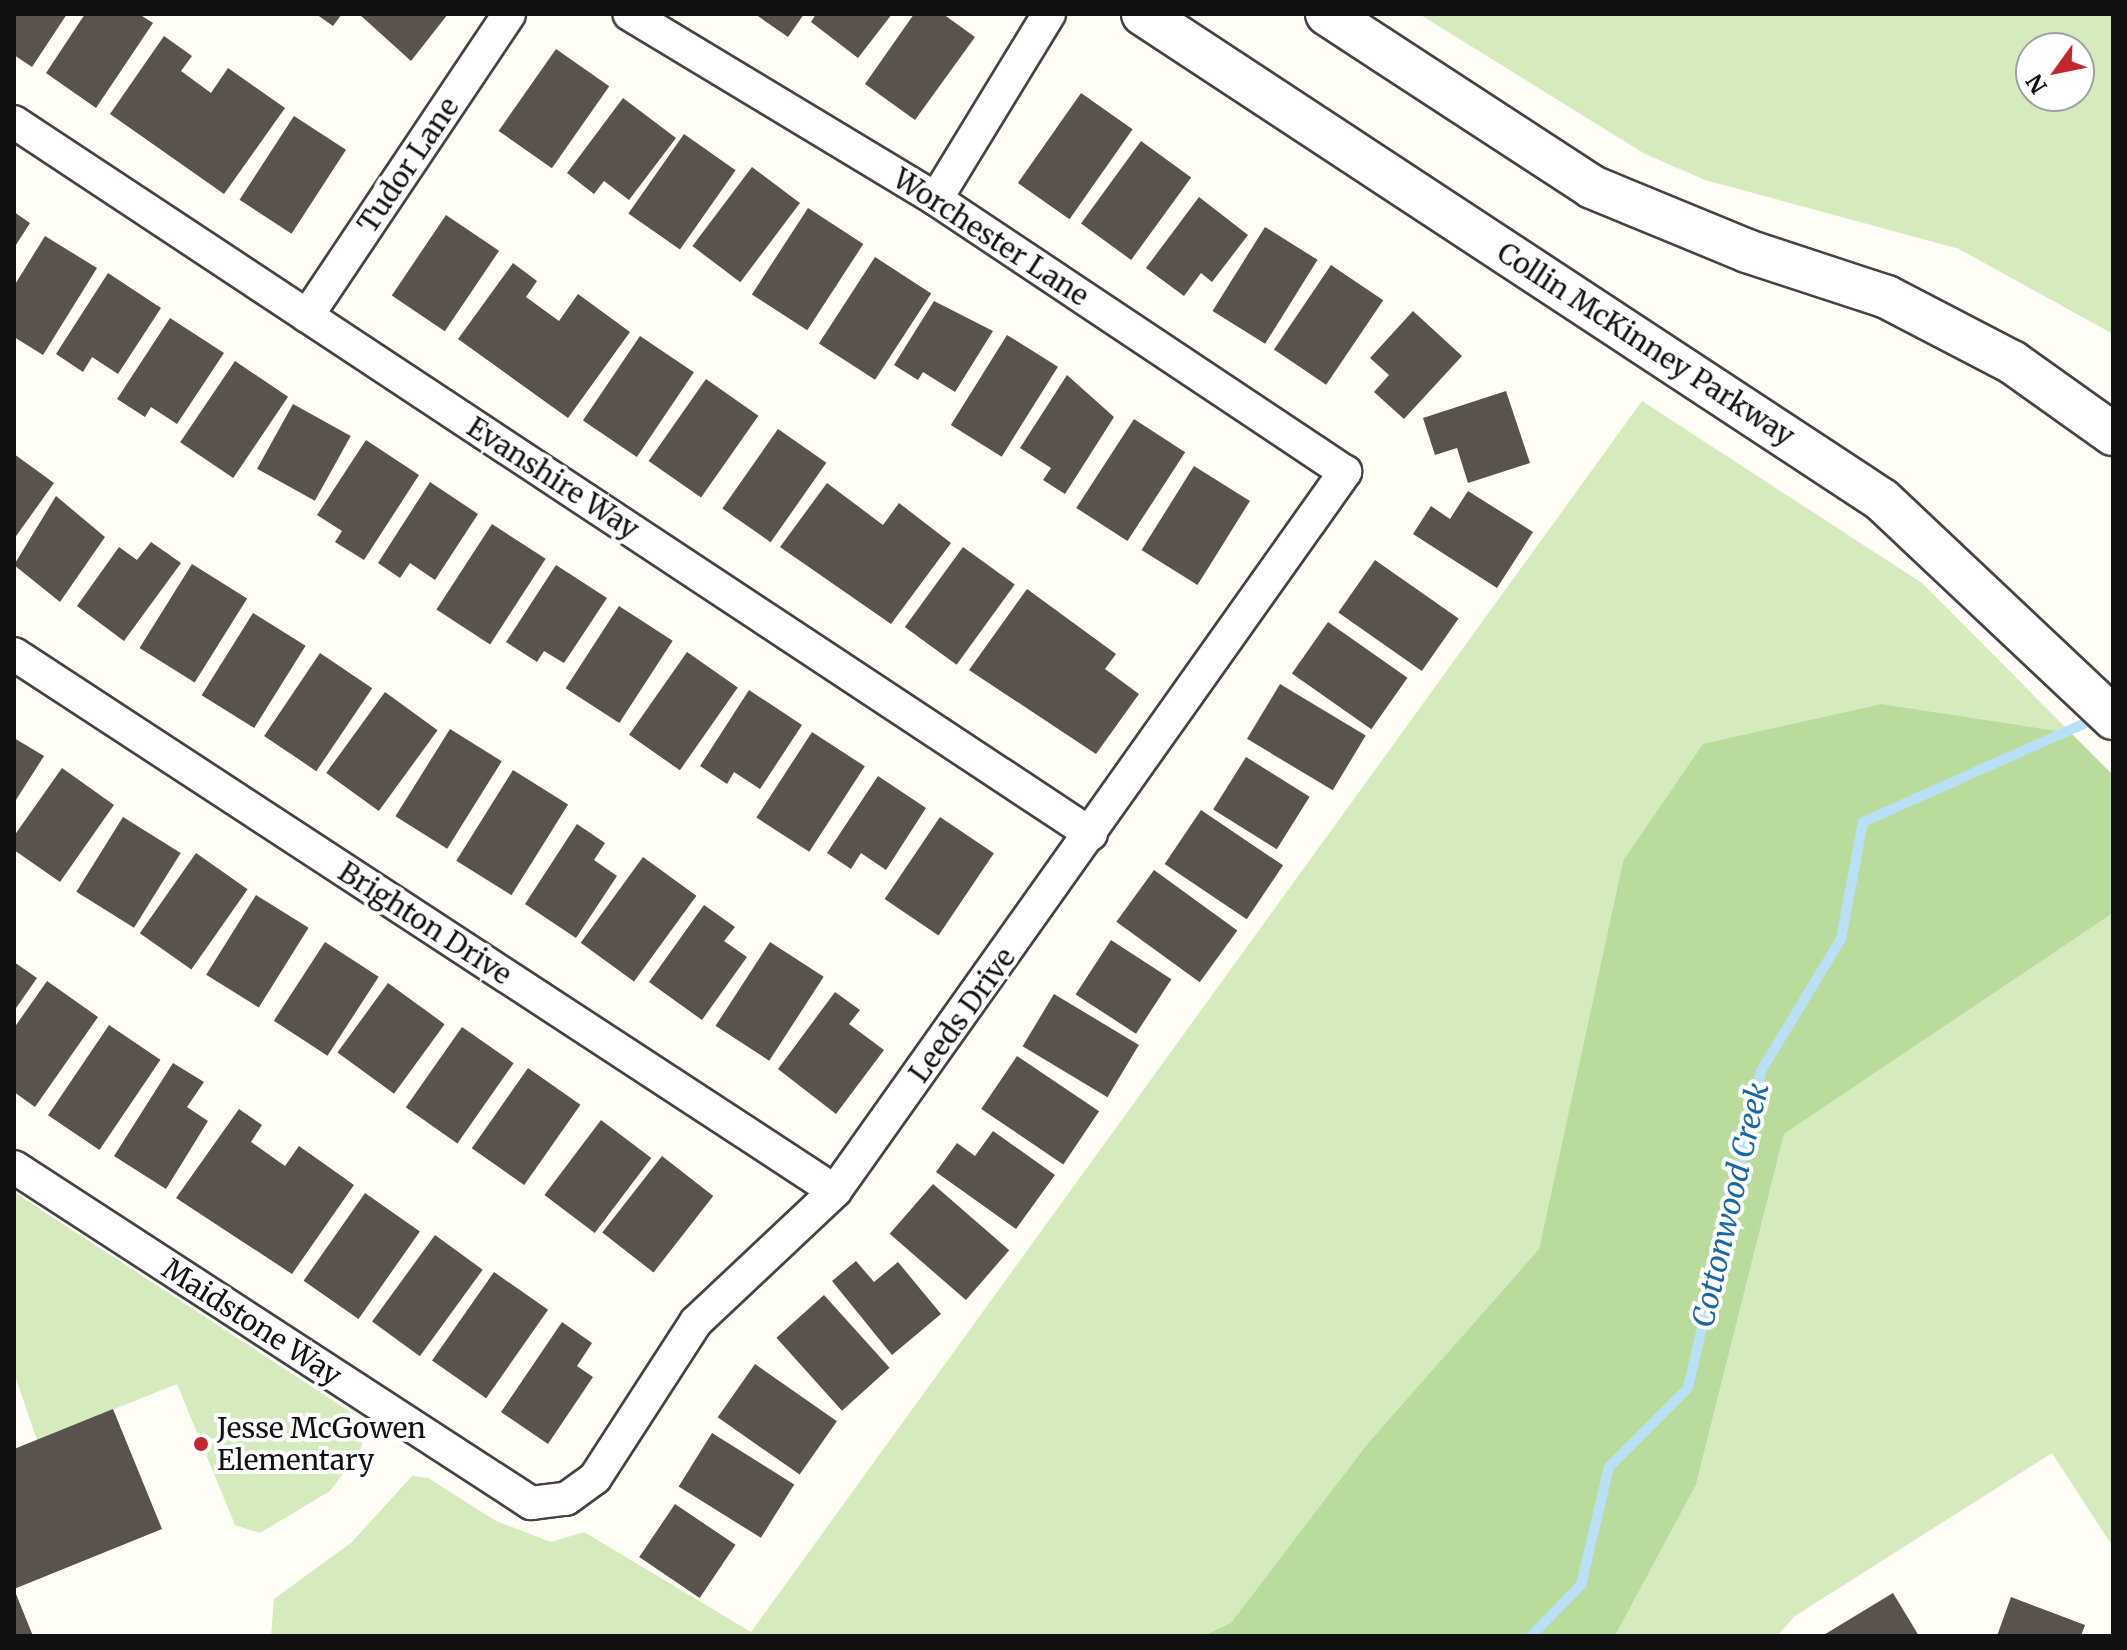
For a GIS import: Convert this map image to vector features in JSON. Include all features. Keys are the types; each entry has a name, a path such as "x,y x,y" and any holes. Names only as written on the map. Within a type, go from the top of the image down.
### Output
{"street":[{"name":"Tudor Lane","path":"307,316 509,14"},
{"name":"Worchester Lane","path":"629,14 936,199 1345,472"},
{"path":"936,199 1049,14"},
{"name":"Collin McKinney Parkway","path":"1143,14 1838,470 1955,565 2113,718"},
{"path":"1327,14 1592,187 1747,251 1887,297 2012,362 2107,430"},
{"name":"Evanshire Way","path":"14,122 1091,834"},
{"name":"Leeds Drive","path":"531,1503 566,1499 595,1478 696,1322 835,1191 1345,472"},
{"name":"Brighton Drive","path":"14,654 835,1191"},
{"name":"Maidstone Way","path":"14,1167 531,1503"}],"green space":[{"path":"1419,14 2113,14 2113,334 1959,249 1705,180 1645,154"},
{"path":"1642,401 1922,583 2071,733 1882,704 1623,861 1539,1249 1368,1443 1231,1624 1203,1636 271,1636 274,1599 352,1542 412,1476 428,1478 496,1521 551,1542 584,1532 751,1632"},
{"path":"1882,704 2071,733 2113,775 2113,913 1784,1134 1696,1485 1615,1636 1203,1636 1231,1623 1368,1443 1539,1249 1623,861 1703,744"},
{"path":"2113,913 2113,1547 2052,1453 1795,1616 1777,1636 1615,1636 1696,1485 1784,1134"},
{"path":"14,1192 349,1411 363,1436 361,1450 330,1491 260,1533 235,1525 177,1384 37,1440 14,1373"}],"building":[{"path":"14,14 67,14 32,67 14,55"},
{"path":"85,14 139,14 153,23 96,108 46,73"},
{"path":"316,14 342,14 333,26"},
{"path":"359,14 448,14 411,61"},
{"path":"755,14 804,14 788,37"},
{"path":"816,14 892,14 858,58 811,22"},
{"path":"914,14 943,14 975,37 915,120 865,84"},
{"path":"164,36 192,56 181,71 211,93 228,68 285,108 224,194 110,114"},
{"path":"556,49 609,86 552,168 499,131"},
{"path":"1081,93 1133,129 1070,219 1018,183"},
{"path":"623,98 676,138 629,200 604,181 594,194 567,173"},
{"path":"294,116 346,150 292,234 240,200"},
{"path":"684,134 736,170 680,250 628,213"},
{"path":"1141,141 1191,177 1131,260 1081,224"},
{"path":"752,167 800,203 740,282 692,246"},
{"path":"1199,197 1248,235 1212,282 1201,273 1184,296 1146,268"},
{"path":"808,208 863,244 807,330 752,294"},
{"path":"14,212 30,223 14,248"},
{"path":"446,215 499,251 445,331 392,295"},
{"path":"1265,227 1318,260 1265,344 1213,311"},
{"path":"45,236 97,268 43,355 14,337 14,286"},
{"path":"875,257 931,293 875,380 819,343"},
{"path":"513,263 537,281 526,297 559,321 578,294 630,332 568,418 458,339"},
{"path":"1331,265 1383,300 1326,385 1274,350"},
{"path":"108,273 161,308 118,374 92,357 83,372 56,354"},
{"path":"934,301 993,331 955,392 923,372 918,380 894,365"},
{"path":"1413,311 1462,356 1404,419 1374,392 1389,375 1370,358"},
{"path":"170,318 224,353 177,424 151,407 145,417 117,399"},
{"path":"1007,335 1058,367 1002,457 951,425"},
{"path":"640,336 694,372 637,457 583,421"},
{"path":"235,361 288,397 233,478 180,442"},
{"path":"1067,375 1114,417 1065,494 1043,480 1051,468 1020,448"},
{"path":"706,379 758,416 701,498 649,461"},
{"path":"1506,391 1530,463 1468,483 1457,448 1435,455 1423,418"},
{"path":"293,404 351,436 315,501 257,469"},
{"path":"1134,419 1185,452 1127,541 1076,508"},
{"path":"778,429 826,463 771,542 722,508"},
{"path":"366,440 419,475 364,560 335,542 342,531 317,515"},
{"path":"14,454 54,483 14,539"},
{"path":"1194,466 1250,501 1198,585 1142,550"},
{"path":"430,482 478,514 435,580 410,563 400,578 378,563"},
{"path":"827,483 883,525 899,503 951,543 891,624 780,547"},
{"path":"1468,491 1533,532 1497,588 1413,534 1431,506 1450,519"},
{"path":"56,496 105,537 60,602 14,565"},
{"path":"492,524 546,559 490,644 436,610"},
{"path":"151,542 181,563 124,641 77,606 119,547 137,560"},
{"path":"963,547 1015,585 957,665 905,627"},
{"path":"1375,560 1459,619 1422,671 1338,612"},
{"path":"192,564 247,598 195,682 140,648"},
{"path":"556,565 607,598 564,663 544,651 537,662 506,642"},
{"path":"1027,589 1116,654 1105,669 1139,694 1096,754 969,670"},
{"path":"619,606 673,641 619,723 566,688"},
{"path":"253,613 306,646 254,728 202,695"},
{"path":"1328,622 1407,678 1371,729 1292,674"},
{"path":"687,652 738,688 680,770 629,735"},
{"path":"320,653 372,688 316,771 264,736"},
{"path":"1280,684 1366,736 1333,790 1247,739"},
{"path":"749,690 802,725 760,789 734,772 727,784 700,766"},
{"path":"385,692 438,730 379,811 326,773"},
{"path":"450,729 502,761 447,849 395,816"},
{"path":"812,732 865,766 809,852 756,818"},
{"path":"14,738 44,756 14,803"},
{"path":"1246,757 1310,797 1277,849 1213,810"},
{"path":"62,768 114,805 60,882 14,850 14,836"},
{"path":"513,770 568,804 511,895 456,861"},
{"path":"878,776 926,808 886,870 861,853 851,869 827,853"},
{"path":"1201,810 1283,865 1247,919 1165,864"},
{"path":"123,817 181,853 134,928 76,892"},
{"path":"940,817 994,853 939,935 885,899"},
{"path":"577,824 605,843 594,860 617,876 576,938 525,904"},
{"path":"196,853 248,889 191,969 140,933"},
{"path":"643,857 696,896 634,982 581,943"},
{"path":"1154,870 1237,931 1200,982 1116,922"},
{"path":"256,895 309,928 259,1008 206,975"},
{"path":"704,905 735,927 724,941 747,957 702,1020 649,982"},
{"path":"1111,940 1171,979 1136,1034 1076,995"},
{"path":"325,942 379,977 327,1056 274,1021"},
{"path":"770,942 824,977 769,1061 716,1026"},
{"path":"14,962 37,978 14,1011"},
{"path":"47,981 98,1017 35,1107 14,1092 14,1028"},
{"path":"388,983 445,1024 394,1094 337,1053"},
{"path":"835,992 860,1010 849,1024 884,1050 836,1114 778,1069"},
{"path":"1054,994 1139,1045 1107,1097 1023,1046"},
{"path":"109,1025 160,1060 99,1150 48,1115"},
{"path":"462,1027 514,1063 457,1143 406,1107"},
{"path":"1017,1056 1099,1111 1063,1164 981,1109"},
{"path":"173,1063 204,1082 187,1107 208,1121 166,1189 114,1156"},
{"path":"528,1068 580,1105 524,1185 472,1148"},
{"path":"239,1109 262,1125 251,1142 285,1166 299,1146 354,1185 292,1274 176,1198"},
{"path":"601,1120 651,1158 595,1233 544,1195"},
{"path":"993,1131 1055,1175 1016,1229 936,1172 957,1143 975,1156"},
{"path":"662,1156 713,1196 654,1272 602,1232"},
{"path":"933,1184 1009,1250 966,1300 890,1234"},
{"path":"365,1193 420,1231 359,1319 304,1281"},
{"path":"435,1235 483,1270 420,1356 372,1322"},
{"path":"856,1261 874,1282 898,1262 941,1314 892,1355 832,1281"},
{"path":"494,1272 548,1310 486,1398 432,1360"},
{"path":"824,1295 890,1368 842,1411 776,1338"},
{"path":"562,1322 592,1343 577,1366 593,1377 548,1444 501,1412"},
{"path":"755,1364 837,1421 800,1475 718,1417"},
{"path":"113,1409 162,1529 14,1589 14,1449"},
{"path":"712,1433 794,1484 761,1538 679,1486"},
{"path":"675,1504 736,1545 700,1598 639,1557"},
{"path":"14,1589 33,1636 14,1636"},
{"path":"1893,1593 1919,1636 1822,1636"},
{"path":"2011,1597 2085,1625 2081,1636 1997,1636"}],"waterway":[{"name":"Cottonwood Creek","path":"1531,1636 1581,1585 1609,1467 1688,1388 1761,1071 1841,939 1863,822 2099,717"}],"place":[{"name":"Jesse McGowen Elementary","path":"201,1444"}]}
